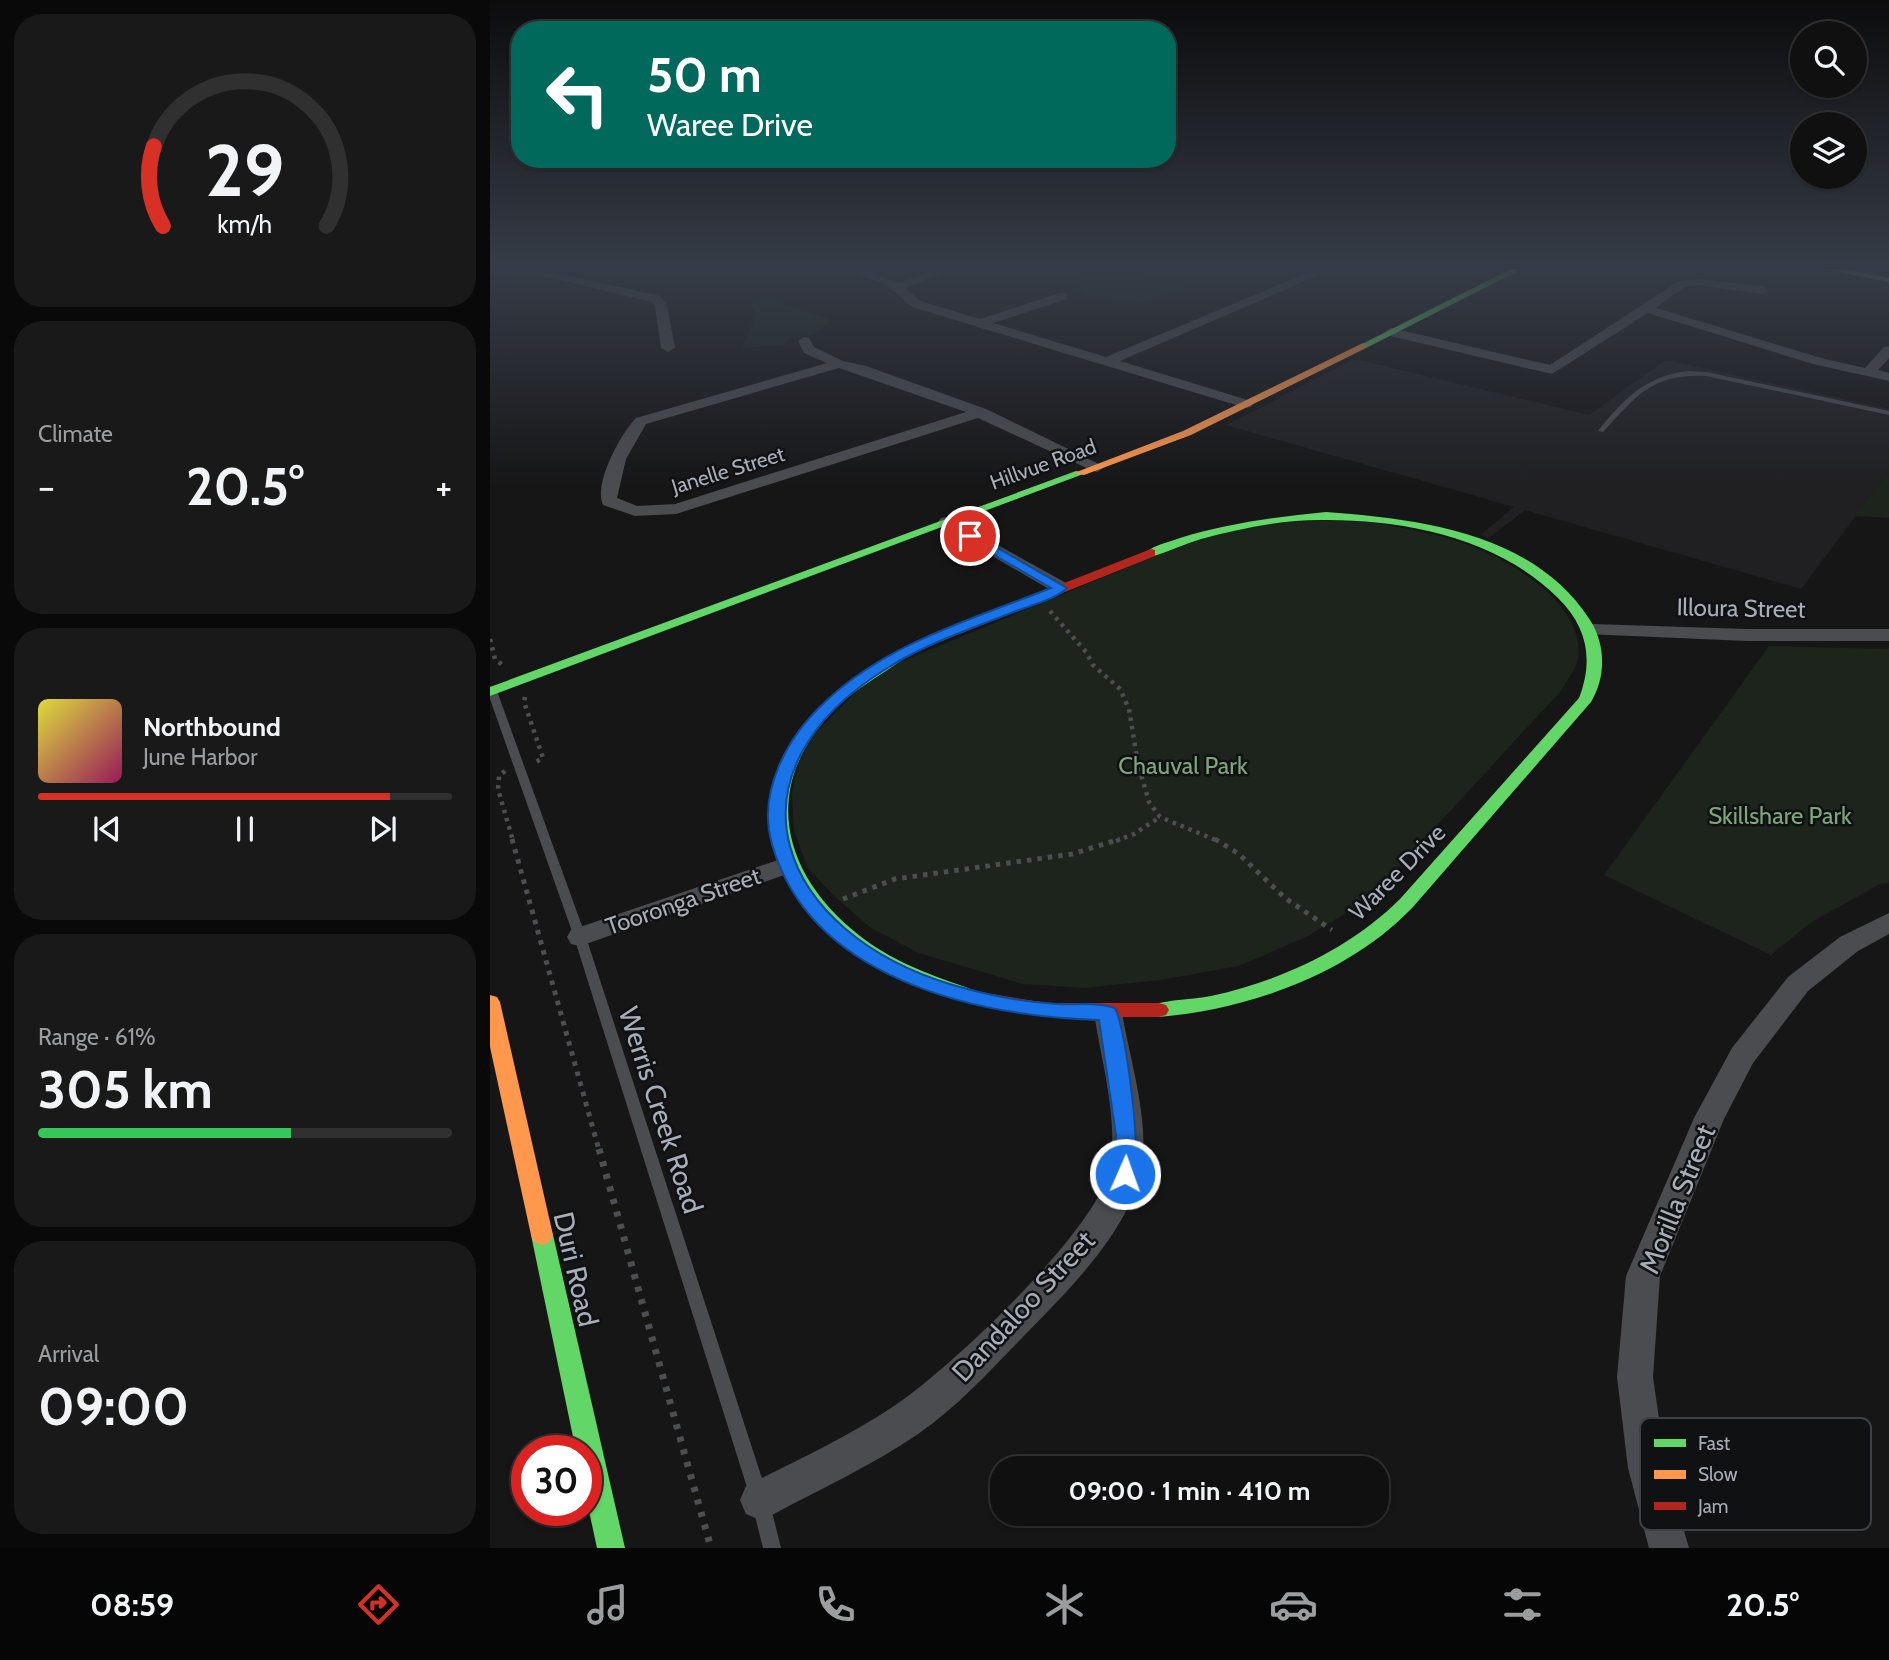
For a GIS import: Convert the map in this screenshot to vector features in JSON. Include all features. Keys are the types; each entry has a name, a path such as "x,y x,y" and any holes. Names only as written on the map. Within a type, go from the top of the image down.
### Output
{"street":[{"path":"667,341 668,348"},
{"path":"804,341 809,350 839,364 861,369 981,412 1097,467"},
{"path":"1040,341 1246,404"},
{"path":"1107,362 1156,341"},
{"name":"Hillvue Road","path":"491,692 1186,433 1372,341"},
{"path":"1430,341 1552,370 1597,341"},
{"path":"1753,341 1818,361 1889,377"},
{"path":"1868,373 1889,350"},
{"name":"Janelle Street","path":"839,364 653,416 637,423 609,485 606,495 609,501 635,511 676,509 981,412"},
{"name":"Waree Drive","path":"1294,517 1359,517 1448,533 1486,545 1516,559 1561,590 1592,630 1598,654 1597,678 1586,699 1405,903 1378,930 1323,964 1241,995 1181,1009 1108,1013 1005,1005 947,990 903,973 835,931 802,893 787,865 777,832 776,807 780,785 791,757 807,731 828,706 855,682 922,644 1041,598 1219,528 1294,517"},
{"path":"947,522 1061,588"},
{"name":"Illoura Street","path":"1592,630 1747,635 1889,635"},
{"name":"Tooronga Street","path":"580,937 787,865"},
{"name":"Morilla Street","path":"1640,1418 1635,1377 1643,1276 1709,1118 1742,1056 1798,984 1849,944 1889,922"},
{"name":"Duri Road","path":"490,1002 611,1548"},
{"name":"Dandaloo Street","path":"760,1500 892,1430 926,1405 960,1376 1054,1281 1102,1220 1125,1174 1126,1135 1108,1013"},
{"name":"Morilla Street","path":"1664,1530 1669,1548"}],"lane":[{"path":"1601,431 1648,385 1669,374 1680,372 1706,373 1889,413"},
{"name":"Werris Creek Road","path":"491,692 580,937 760,1500 772,1548"}],"path":[{"path":"1041,598 1086,652 1093,665 1120,689 1129,709 1138,764 1149,802 1160,817 1214,839 1239,853 1285,898 1353,945"},
{"path":"490,639 495,659 501,665 538,674 543,685 525,697 524,702 544,758 510,768 499,776 498,789 711,1548"},
{"path":"814,908 900,878 1030,862 1104,846 1149,826 1160,817"}],"shaded area":[{"path":"1355,359 1589,415 1666,360 1889,409 1889,472 1801,589 1525,510 1489,538 1480,535 1514,507 1226,425"}],"green space":[{"path":"745,341 787,341 783,345 742,348"},
{"path":"1889,472 1889,518 1854,516"},
{"name":"Chauval Park","path":"1287,520 1376,523 1451,539 1488,553 1544,589 1571,621 1577,640 1577,663 1560,692 1369,899 1308,936 1239,966 1160,980 1085,988 1023,984 919,953 871,928 833,895 807,867 794,830 792,793 801,748 874,673 1207,534"},
{"name":"Skillshare Park","path":"1769,646 1889,649 1889,883 1880,884 1810,923 1771,955 1604,875"}],"traffic: fast":[{"path":"1363,346 1373,341"},
{"path":"490,692 1080,473"},
{"path":"1159,1010 1212,1002 1272,984 1330,960 1376,931 1406,903 1586,699 1591,685 1596,660 1586,625 1570,602 1546,579 1519,560 1458,535 1425,527 1326,516"},
{"path":"1151,553 1195,537 1237,527 1326,516"},
{"path":"897,657 832,704 793,754 779,804 785,854 811,900 854,941 911,975 979,999"},
{"path":"542,1235 611,1548"}],"traffic: slow":[{"path":"1080,473 1187,433 1363,346"},
{"path":"490,1002 542,1235"}],"traffic: jam":[{"path":"897,657 922,644 1151,553"},
{"path":"979,999 1047,1010 1159,1010"}],"route":[{"path":"970,536 1061,588 922,644 855,682 828,706 807,731 791,757 780,785 776,807 777,832 787,865 802,893 814,908 835,931 903,973 947,990 1005,1005 1108,1013 1126,1135 1125,1174"}]}
